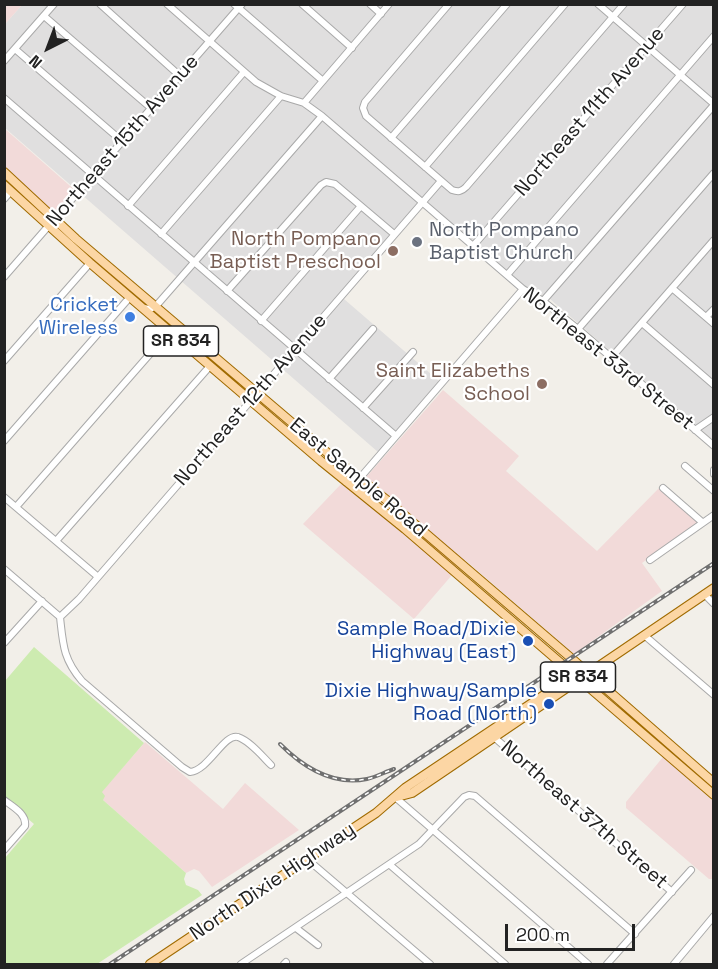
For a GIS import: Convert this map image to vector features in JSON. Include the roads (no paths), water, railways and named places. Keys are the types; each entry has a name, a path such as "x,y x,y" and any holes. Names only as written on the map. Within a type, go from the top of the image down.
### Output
{"main road":[{"name":"East Sample Road","path":"4,172 183,330 588,672 714,783"},
{"name":"East Sample Road","path":"4,185 90,263 210,366 714,793"},
{"path":"356,490 370,488"},
{"path":"470,585 478,587 486,585"},
{"name":"North Dixie Highway","path":"395,797 412,793 714,588"},
{"name":"North Dixie Highway","path":"154,964 376,813 405,788 559,685 567,680 579,678"}],"street":[{"path":"4,61 54,4"},
{"path":"100,4 180,76"},
{"name":"Northeast 33rd Street","path":"167,4 256,82 281,96 304,103 322,116 507,275 578,329 714,446"},
{"path":"302,4 352,48"},
{"path":"370,4 381,14"},
{"path":"304,103 389,4"},
{"path":"449,4 365,102 363,108 366,116 441,181 457,192 466,188 624,4"},
{"path":"392,138 507,4"},
{"path":"425,167 565,4"},
{"path":"543,301 714,104 598,4"},
{"name":"Northeast 11th Avenue","path":"473,246 682,4"},
{"path":"239,6 323,81"},
{"name":"Northeast 15th Avenue","path":"4,277 239,6"},
{"path":"44,16 152,109"},
{"path":"507,275 714,36"},
{"path":"15,49 123,142"},
{"path":"128,206 244,72"},
{"path":"161,234 281,96"},
{"path":"4,98 396,436"},
{"path":"143,308 150,309 156,306 322,116"},
{"path":"578,329 714,173"},
{"name":"Northeast 12th Avenue","path":"60,617 79,599 441,181"},
{"path":"227,291 321,184 326,182 335,184 394,234"},
{"path":"4,199 11,191"},
{"path":"261,321 361,206"},
{"path":"611,358 714,240"},
{"path":"4,361 90,263"},
{"path":"672,288 714,324"},
{"path":"346,482 359,479 524,289"},
{"path":"4,441 130,297"},
{"path":"706,317 714,309"},
{"path":"642,323 714,385"},
{"path":"329,379 373,329"},
{"path":"16,507 170,331 183,330"},
{"path":"363,408 413,352"},
{"path":"56,542 210,366"},
{"path":"695,430 714,417"},
{"path":"685,466 714,491"},
{"path":"663,488 702,522"},
{"path":"4,497 97,576"},
{"path":"650,560 714,515"},
{"path":"5,569 60,617 65,655 72,669 82,681 182,767 190,772 203,767 232,737 238,737 246,742 271,765"},
{"path":"704,594 714,604"},
{"path":"4,643 42,601"},
{"path":"644,635 714,695"},
{"name":"Northeast 37th Street","path":"495,738 672,892"},
{"path":"241,964 419,844 464,796 469,795 475,796 635,934"},
{"path":"395,797 588,964"},
{"path":"4,800 24,816 26,822 4,850"},
{"path":"307,859 430,964"},
{"path":"390,865 505,964"},
{"path":"607,964 691,870"},
{"path":"674,964 714,916"},
{"path":"296,928 318,945"}],"railway":[{"path":"110,964 714,563"},
{"path":"280,744 319,773 342,780 367,779 394,769"}],"place":[{"name":"North Pompano Baptist Church","path":"417,242"},
{"name":"North Pompano Baptist Preschool","path":"393,251"},
{"name":"Cricket Wireless","path":"130,317"},
{"name":"Saint Elizabeths School","path":"542,384"},
{"name":"Sample Road/Dixie Highway (East)","path":"528,641"},
{"name":"Dixie Highway/Sample Road (North)","path":"549,704"}]}
